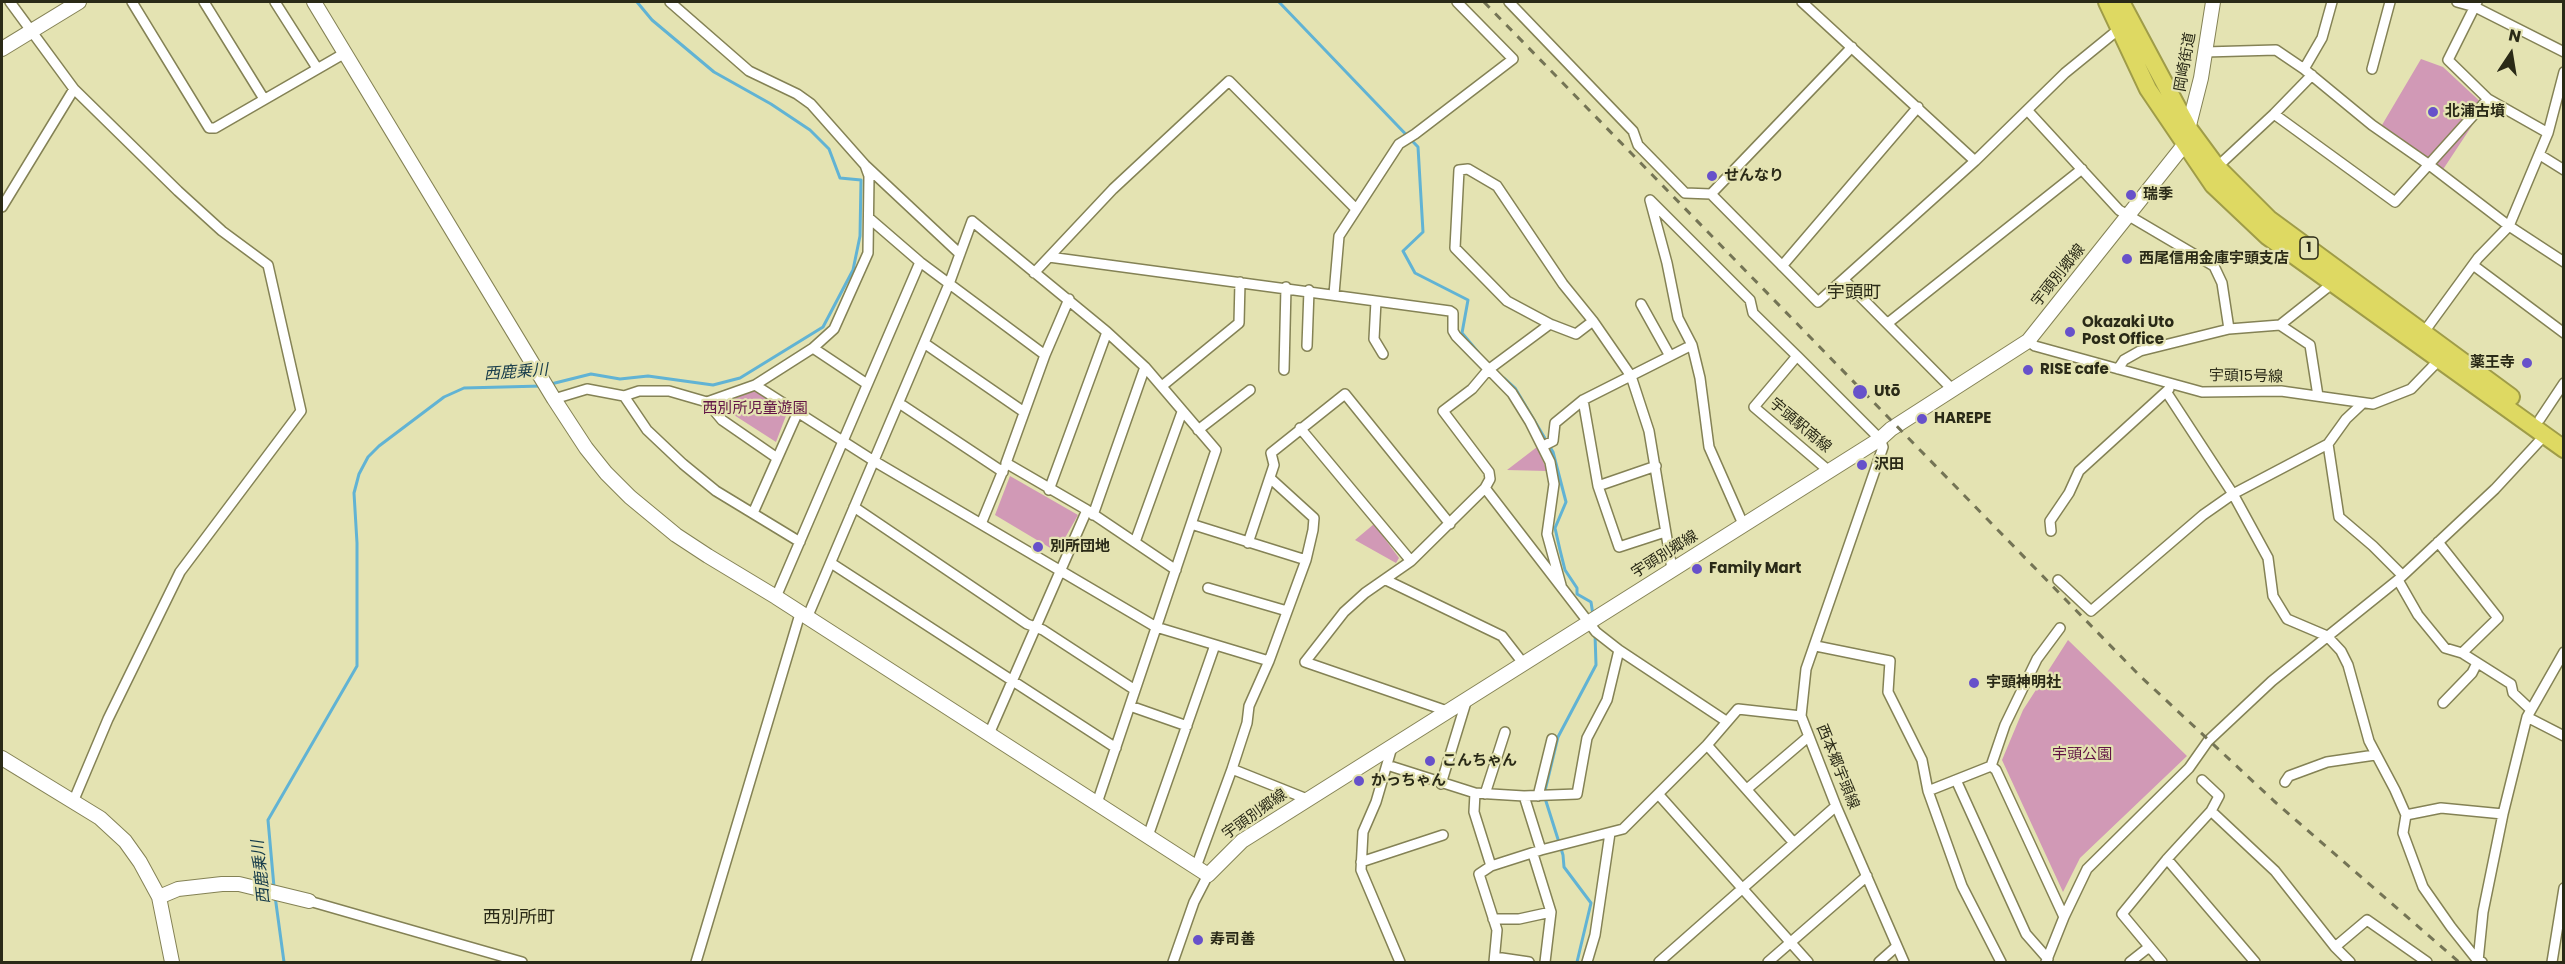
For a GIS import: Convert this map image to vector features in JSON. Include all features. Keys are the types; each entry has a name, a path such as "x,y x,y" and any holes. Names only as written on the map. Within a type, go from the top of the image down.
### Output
{"highway":[{"name":"1","path":"2107,2 2148,89 2213,185 2267,236 2439,360 2542,427 2564,435"},
{"name":"1","path":"2121,2 2189,129 2217,167 2269,219 2424,332 2542,427 2564,449"}],"street":[{"path":"9,2 30,32 37,36 74,89 222,231 268,265 301,411 180,572 108,719 73,802"},
{"path":"2,49 79,2"},
{"path":"132,2 209,128 215,128 345,53"},
{"path":"204,2 264,99"},
{"path":"275,2 317,68"},
{"path":"314,2 554,399 606,473 638,504 676,535 1202,871"},
{"path":"670,2 749,70 797,94 811,104 865,165 960,254"},
{"path":"1334,294 1339,236 1399,144 1513,59 1457,2"},
{"path":"1509,2 1633,131 1638,145 1685,193 1711,194 1818,302 1975,161 2065,73 2119,29"},
{"path":"1802,2 1975,161"},
{"name":"岡崎街道","path":"2189,129 2201,78 2213,2"},
{"path":"2217,167 2274,114 2308,72 2322,38 2332,2"},
{"path":"2372,69 2390,2"},
{"path":"2457,2 2476,4 2564,52"},
{"path":"2476,4 2448,60 2488,99 2548,133"},
{"path":"1711,194 1852,47"},
{"path":"2205,52 2276,50 2308,72 2372,125 2428,164 2509,226 2564,262"},
{"path":"2424,332 2473,265 2509,226 2548,133 2564,72"},
{"path":"1034,273 1113,189 1229,81 1356,209"},
{"path":"2,207 74,89"},
{"path":"2274,114 2395,202 2488,99"},
{"path":"1782,266 1918,107"},
{"path":"2028,111 2119,210 2214,266 2222,283 2229,329"},
{"name":"宇頭別郷線","path":"1202,871 1242,841 1307,799 1880,439 1891,429 2028,341 2184,145 2189,129"},
{"path":"2540,155 2564,170"},
{"path":"707,402 755,385 813,348 834,330 868,252 869,177 865,165"},
{"path":"1593,321 1576,334 1550,324 1507,301 1455,248 1459,170 1468,169 1497,186 1563,284 1593,321 1631,376 1649,431 1672,569"},
{"path":"1888,323 2082,169"},
{"path":"1743,524 1709,447 1700,378 1692,345 1678,318 1667,263 1650,200 1750,300 1753,313 1880,439"},
{"path":"869,218 920,262 1045,355"},
{"path":"696,963 804,616 831,563 874,462 949,284 972,221 1069,299 1145,367 1216,450 1097,803"},
{"path":"1049,257 1309,290 1450,311 1453,313 1453,331 1456,336 1512,393 1550,462 1554,484 1547,534 1561,585"},
{"path":"776,597 920,262"},
{"path":"2473,265 2564,333"},
{"path":"1844,279 1953,390"},
{"path":"1162,386 1239,323 1240,282"},
{"path":"2118,369 2124,360 2140,351 2229,329 2280,325 2333,283"},
{"path":"1284,370 1286,287"},
{"path":"1307,346 1309,290"},
{"path":"981,524 1045,355 1069,299"},
{"path":"1376,301 1374,339 1383,354"},
{"path":"1641,304 1670,356"},
{"path":"1447,711 1305,662 1333,623 1365,593 1411,561 1485,489 1490,479 1489,472 1443,411 1472,388 1488,370 1550,324"},
{"path":"2280,325 2310,345 2318,396"},
{"path":"1049,490 1107,332"},
{"name":"宇頭15号線","path":"2028,341 2035,346 2118,369 2169,388 2202,392 2281,391 2373,404 2411,389 2439,360"},
{"path":"924,343 1024,412"},
{"path":"1543,446 1553,441 1555,423 1583,400 1692,345"},
{"path":"813,348 867,384"},
{"name":"宇頭駅南線","path":"1797,356 1754,407 1829,471"},
{"path":"989,734 1060,570 1090,513 1145,367"},
{"path":"2047,961 2064,917 2087,869 2189,768 2204,745 2238,710 2400,578 2495,489 2542,427 2564,383"},
{"path":"755,385 874,462 1156,627 1269,661"},
{"path":"554,399 587,388 624,396 639,391 669,391 707,402 722,420 777,458"},
{"path":"2051,531 2050,521 2069,493 2079,471 2169,388 2234,494 2268,558 2273,596 2287,619 2326,636 2341,651 2348,665 2369,741 2406,815 2403,833 2423,886 2480,962"},
{"path":"1198,430 1250,390"},
{"path":"1248,543 1274,465 1271,453 1345,394 1450,524"},
{"path":"624,396 647,430 683,464 716,491 800,542"},
{"path":"1583,400 1598,486 1619,547 1665,532"},
{"path":"898,403 1004,467 1090,513 1176,570"},
{"path":"2058,580 2091,611 2203,515 2234,494 2328,444 2346,419 2363,403"},
{"path":"1135,542 1182,412"},
{"path":"753,513 797,414"},
{"path":"1300,428 1411,561"},
{"name":"西本郷宇頭線","path":"1880,439 1883,447 1816,646 1806,669 1801,716 1836,806 1904,963"},
{"path":"2328,444 2339,517 2373,546 2400,578 2418,615 2445,648 2462,653 2511,684 2513,693 2528,713 2564,736"},
{"path":"1598,486 1656,465"},
{"path":"1173,963 1194,902 1247,723 1249,706 1269,661 1306,560 1314,518 1270,478"},
{"path":"1485,489 1596,632 1619,650 1726,721"},
{"path":"854,507 1027,624 1135,690"},
{"path":"1191,524 1306,560"},
{"path":"2438,542 2498,618 2462,653"},
{"path":"831,563 1116,748"},
{"path":"1386,580 1502,636 1523,663"},
{"path":"1208,588 1287,611"},
{"path":"1928,791 1991,766 2005,724 2037,659 2060,628"},
{"path":"1148,836 1215,645"},
{"path":"1816,646 1890,661 1888,692 1922,760 1928,791 1962,886 2001,963"},
{"path":"1387,765 1475,793 1524,796 1577,794 1587,738 1607,700 1619,650"},
{"path":"2480,962 2483,912 2503,814 2528,713 2564,652"},
{"path":"2443,703 2472,673 2477,663"},
{"path":"1441,784 1467,699"},
{"path":"1130,706 1187,726"},
{"path":"1529,963 1495,960 1497,930 1479,874 1491,866 1623,829 1707,745 1738,709 1801,716"},
{"path":"1485,794 1505,732"},
{"path":"1748,789 1808,737"},
{"path":"1538,796 1552,739"},
{"path":"1707,745 1794,843"},
{"path":"1392,747 1376,802 1363,832 1361,870 1400,963"},
{"path":"2285,782 2289,776 2327,762 2375,755"},
{"path":"2,758 100,818 125,841 159,897 172,963"},
{"path":"1991,766 1996,770 2064,917"},
{"path":"1232,769 1307,799"},
{"path":"1956,780 2026,934 2047,961"},
{"path":"2162,963 2122,914 2167,859 2211,811 2218,796 2202,780"},
{"path":"1475,793 1474,812 1491,866"},
{"path":"1659,795 1808,963"},
{"path":"1524,796 1551,912 1545,963"},
{"path":"1659,963 1836,806"},
{"path":"2406,815 2441,808 2503,814"},
{"path":"2211,811 2276,871 2350,963"},
{"path":"1587,963 1594,935 1610,833"},
{"path":"1361,862 1443,835"},
{"path":"2167,859 2255,963"},
{"path":"1768,963 1867,876"},
{"path":"159,897 178,889 239,884 309,901 522,963"},
{"path":"2552,963 2564,888"},
{"path":"1493,919 1520,918 1551,912"},
{"path":"2335,947 2367,920 2427,963"},
{"path":"1879,963 1897,946"},
{"path":"2130,963 2149,947"}],"green space":[{"path":"2421,59 2443,67 2485,106 2442,171 2382,125"},
{"name":"西別所児童遊園","path":"752,387 787,413 776,442 734,415 721,402"},
{"path":"1537,447 1547,471 1507,470"},
{"path":"1010,476 1078,515 1057,552 995,515"},
{"path":"1374,524 1399,558 1396,563 1355,540"},
{"name":"宇頭公園","path":"2068,640 2187,756 2080,858 2063,892 2002,760 2023,710"}],"waterway":[{"name":"西鹿乗川","path":"551,384 591,374 620,379 648,376 713,385 740,378 823,327 853,270 860,236 861,180 840,178 829,149 810,130 771,104 714,72 652,20 637,2"},
{"path":"1279,2 1418,147 1423,232 1403,251 1415,273 1468,300 1462,333 1478,352"},
{"path":"1504,378 1515,388 1553,452 1566,502 1555,528 1560,550 1565,570 1577,588 1577,594 1591,602 1593,615"},
{"name":"西鹿乗川","path":"274,887 268,820 357,666 357,543 354,493 359,474 368,457 379,446 444,397 464,388 542,386"},
{"path":"1577,962 1591,903 1564,867 1563,855 1544,795 1558,737 1596,665 1595,634"},
{"name":"西鹿乗川","path":"275,896 284,962"}],"railway":[{"path":"1484,2 2139,675 2274,801 2459,962"}],"place":[{"name":"北浦古墳","path":"2433,112"},
{"name":"せんなり","path":"1712,176"},
{"name":"瑞季","path":"2131,195"},
{"name":"西尾信用金庫宇頭支店","path":"2127,259"},
{"name":"Okazaki Uto Post Office","path":"2070,332"},
{"name":"薬王寺","path":"2527,363"},
{"name":"RISE cafe","path":"2028,370"},
{"name":"Utō","path":"1860,392"},
{"name":"HAREPE","path":"1922,419"},
{"name":"沢田","path":"1862,465"},
{"name":"別所団地","path":"1038,547"},
{"name":"Family Mart","path":"1697,569"},
{"name":"宇頭神明社","path":"1974,683"},
{"name":"こんちゃん","path":"1430,761"},
{"name":"かっちゃん","path":"1359,781"},
{"name":"寿司善","path":"1198,940"}],"district":[{"name":"宇頭町","path":"1854,293"},
{"name":"西別所町","path":"519,918"}]}
